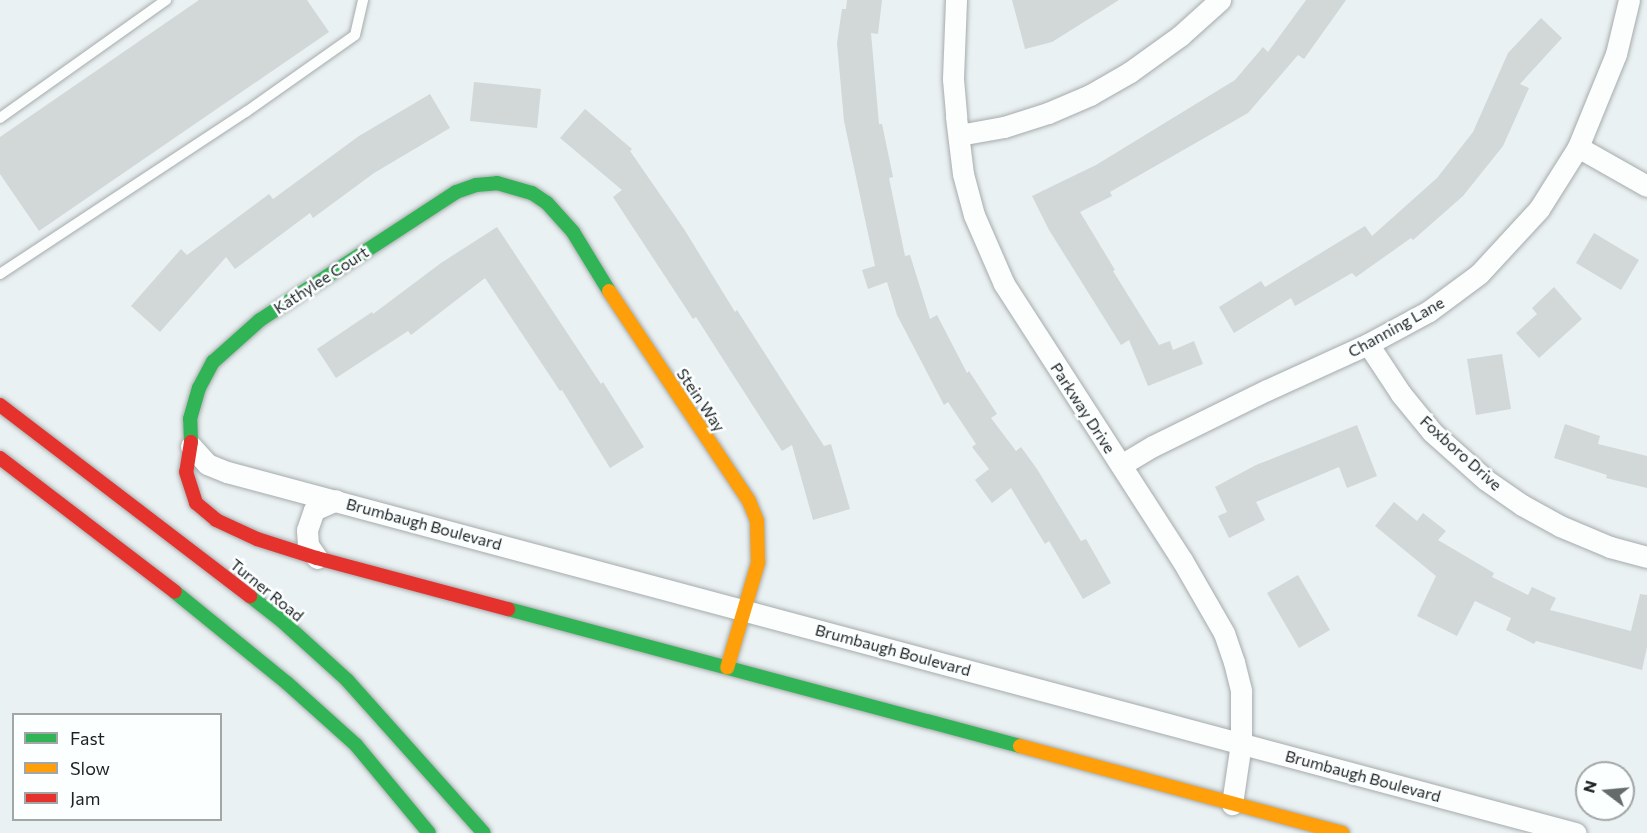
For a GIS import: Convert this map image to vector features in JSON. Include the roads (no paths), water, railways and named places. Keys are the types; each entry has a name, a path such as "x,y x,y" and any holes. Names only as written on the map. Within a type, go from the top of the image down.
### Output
{"street":[{"name":"Parkway Drive","path":"956,0 953,80 958,135 966,184 989,254 1004,284 1182,560 1224,633 1241,692 1241,743 1232,804"},
{"path":"958,135 1004,127 1048,113 1090,94 1130,72 1172,42 1220,0"},
{"name":"Channing Lane","path":"1121,465 1153,446 1267,390 1368,344 1429,311 1479,274 1539,209 1578,147 1616,54 1629,0"},
{"path":"1578,147 1647,186"},
{"name":"Kathylee Court","path":"317,558 247,534 216,520 196,503 186,472 190,446 190,419 199,388 213,362 260,320 456,192 476,185 496,183 519,187"},
{"name":"Stein Way","path":"519,187 547,203 573,232 616,303 749,501 757,521 758,563 727,668"},
{"name":"Foxboro Drive","path":"1368,344 1401,394 1432,432 1486,480 1522,505 1560,526 1610,547 1647,556"},
{"name":"Turner Road","path":"0,405 282,621 347,680 484,833"},
{"path":"190,446 207,464 336,500"},
{"path":"0,458 204,615 287,683 356,745 429,833"},
{"name":"Brumbaugh Boulevard","path":"317,558 308,545 307,530 314,510 336,500 1575,833"},
{"path":"317,558 1342,833"}],"lane":[{"path":"1,114 166,0"},
{"path":"0,274 246,112 355,35 363,0"}]}
